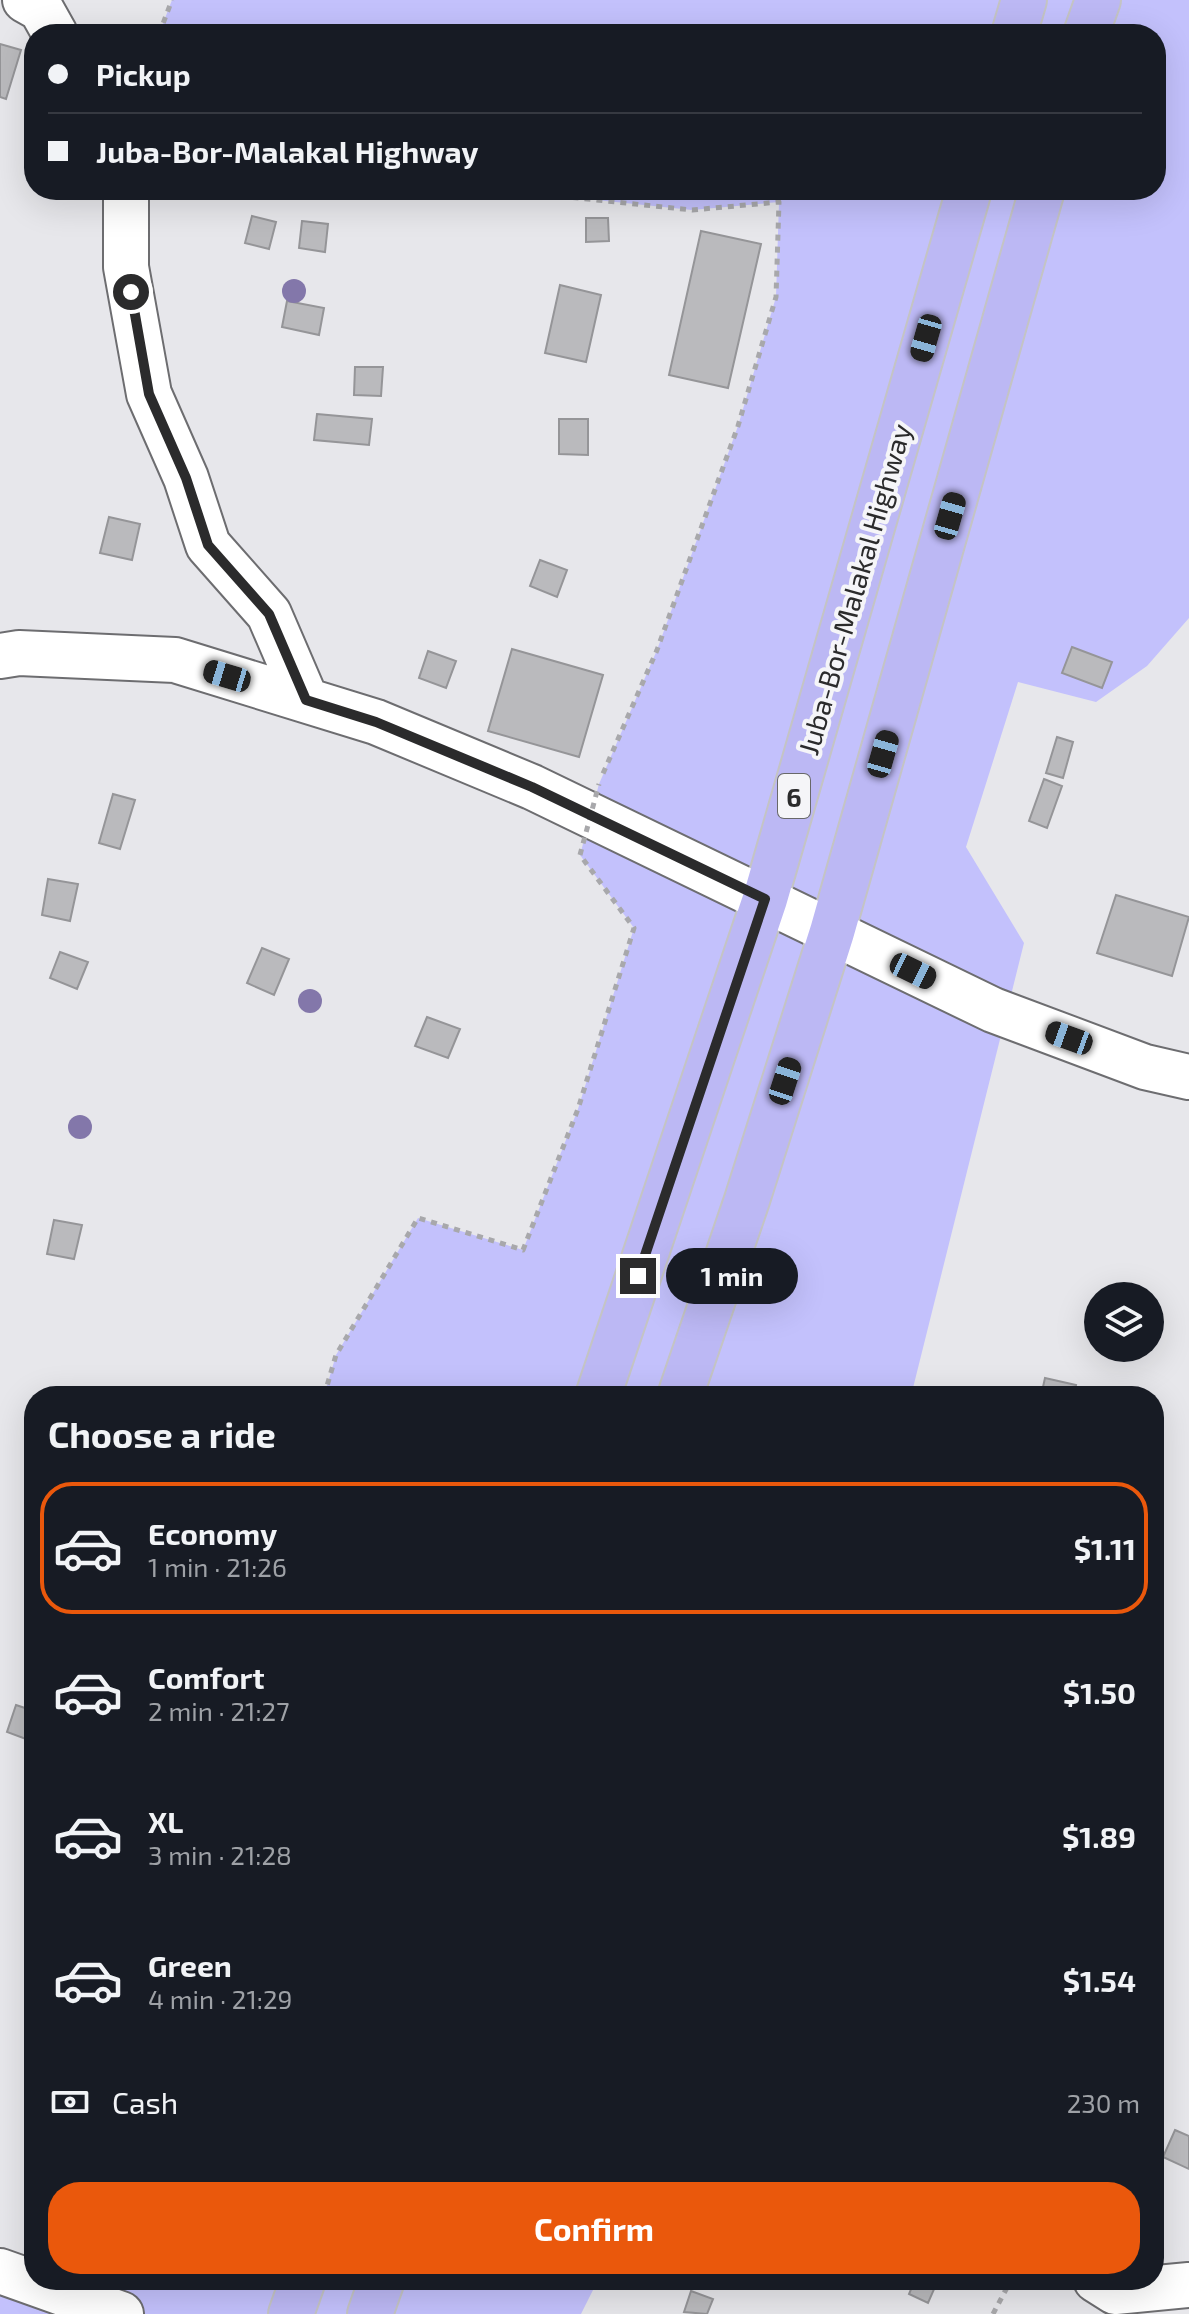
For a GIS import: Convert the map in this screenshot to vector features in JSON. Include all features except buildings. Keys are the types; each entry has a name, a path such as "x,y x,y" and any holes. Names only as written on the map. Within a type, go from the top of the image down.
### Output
{"highway":[{"path":"1017,24 1024,0"},
{"path":"1090,24 1098,0"},
{"name":"Juba-Bor-Malakal Highway","path":"601,1386 765,899 966,200"},
{"path":"683,1386 747,1200 832,932 1039,200"},
{"path":"291,2314 299,2290"},
{"path":"370,2314 378,2290"}],"street":[{"path":"25,0 41,9 49,24"},
{"path":"126,200 126,267 149,394 186,478 208,545 269,614 306,700"},
{"path":"0,656 19,653 175,660 376,722 532,787 993,1010 1145,1067 1189,1077"},
{"path":"0,2271 24,2280"},
{"path":"1164,2287 1189,2285"},
{"path":"53,2290 121,2314"},
{"path":"1112,2290 1136,2290"}],"path":[{"path":"163,24 172,0"},
{"path":"327,1386 336,1355 418,1218 523,1250 578,1109 634,928 580,855 599,784 657,650 738,426 776,297 779,202 692,210 596,200"},
{"path":"993,2314 1006,2290"}],"shaded area":[{"path":"172,0 1189,0 1189,618 1147,666 1096,702 1018,682 966,847 1024,943 913,1386 327,1386 336,1355 418,1218 523,1250 578,1109 634,928 580,855 599,784 657,650 738,426 776,297 779,202 692,210 596,200 1166,200 1166,24 163,24"},
{"path":"0,2282 24,2287 24,2290 84,2301 93,2290 593,2290 581,2314 0,2314"}],"route":[{"path":"131,292 149,394 186,478 208,545 269,614 306,700 376,722 532,787 765,899 638,1276"}]}
